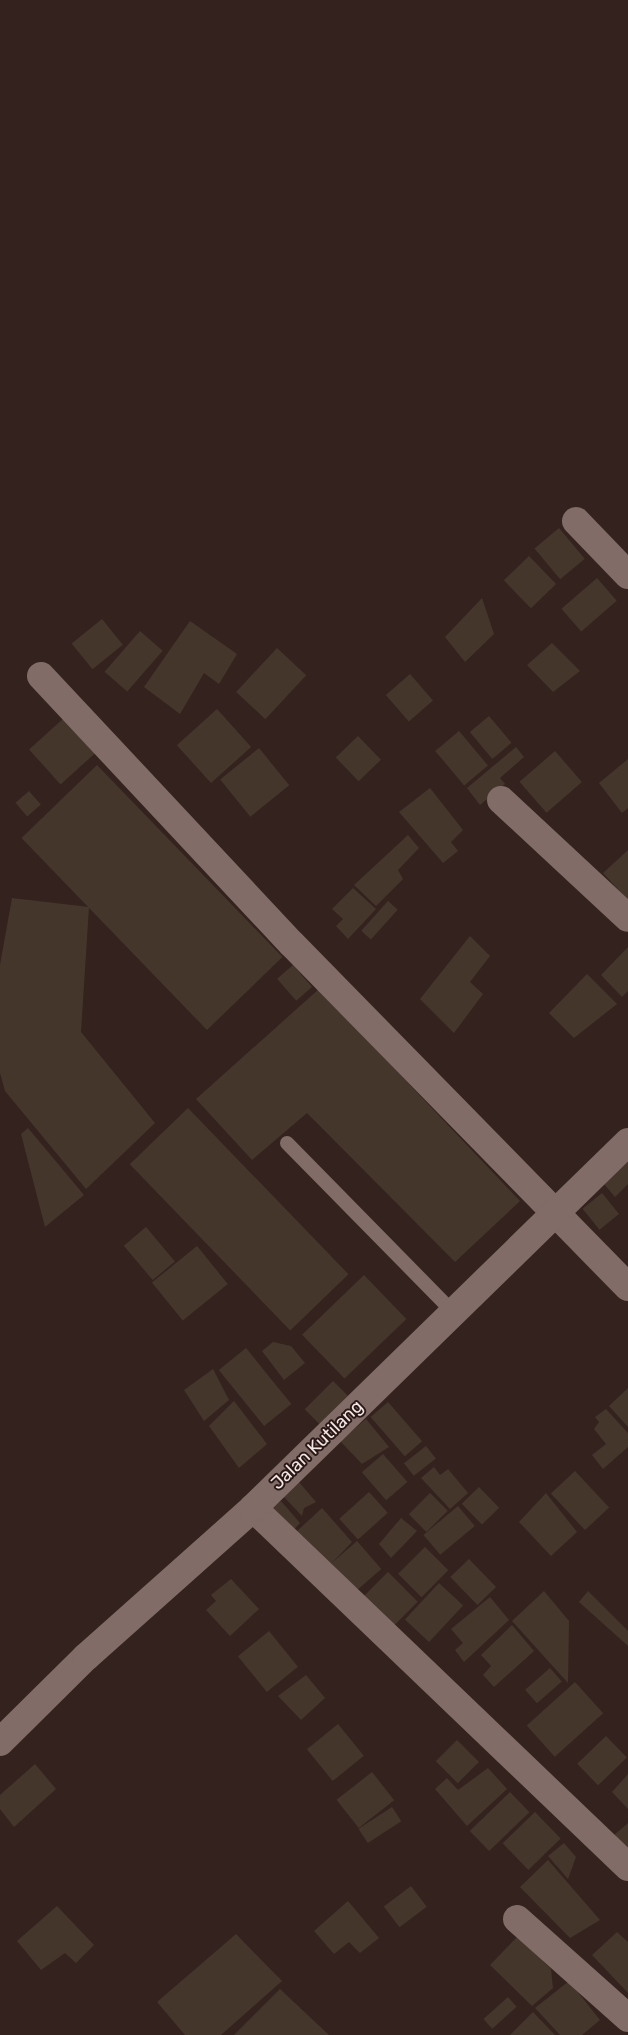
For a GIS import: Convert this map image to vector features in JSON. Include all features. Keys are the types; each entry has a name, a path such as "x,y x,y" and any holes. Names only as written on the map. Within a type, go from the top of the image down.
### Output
{"street":[{"path":"576,521 628,575"},
{"path":"41,676 292,944 628,1287"},
{"path":"501,800 628,918"},
{"name":"Jalan Kutilang","path":"0,1742 86,1657 253,1508 628,1142"},
{"path":"253,1508 628,1867"},
{"path":"517,1919 628,2018"}],"lane":[{"path":"287,1143 453,1312"}],"building":[{"path":"559,528 585,559 560,579 534,549"},
{"path":"529,556 556,584 531,608 504,580"},
{"path":"597,578 617,601 581,631 562,609"},
{"path":"482,598 494,634 465,662 445,637"},
{"path":"102,619 123,645 92,669 72,644"},
{"path":"190,621 237,654 219,684 204,673 180,714 144,687"},
{"path":"140,631 163,651 127,691 105,672"},
{"path":"552,643 580,671 553,692 527,665"},
{"path":"277,648 306,675 265,719 236,692"},
{"path":"410,674 433,700 409,721 386,695"},
{"path":"217,709 251,747 211,783 177,745"},
{"path":"489,716 511,743 492,759 470,732"},
{"path":"64,718 95,753 61,784 29,749"},
{"path":"459,731 488,765 464,785 435,751"},
{"path":"358,736 381,760 359,781 336,758"},
{"path":"516,747 524,757 500,778 505,784 480,805 467,788"},
{"path":"259,748 289,785 250,817 220,779"},
{"path":"555,751 582,782 546,813 520,782"},
{"path":"628,759 628,808 622,813 599,783"},
{"path":"97,765 282,957 207,1030 21,838"},
{"path":"430,788 463,830 451,842 458,851 443,863 399,812"},
{"path":"29,791 41,805 27,816 15,803"},
{"path":"408,835 419,848 398,870 403,879 376,906 354,885"},
{"path":"628,850 628,900 603,873"},
{"path":"353,888 376,909 348,939 336,926 343,919 332,909"},
{"path":"12,898 89,907 81,1032 155,1123 86,1189 5,1091 0,1073 0,965"},
{"path":"388,901 398,910 371,939 361,931"},
{"path":"470,936 490,956 470,982 483,994 454,1033 420,999"},
{"path":"628,947 628,991 622,997 601,975"},
{"path":"293,965 312,987 296,1001 277,979"},
{"path":"587,974 617,1004 574,1038 549,1013"},
{"path":"319,989 520,1201 455,1262 307,1113 252,1160 196,1099"},
{"path":"188,1108 348,1274 290,1330 130,1164"},
{"path":"28,1128 84,1195 45,1227 21,1134"},
{"path":"628,1155 628,1184 615,1197 603,1183"},
{"path":"602,1193 619,1214 600,1230 583,1209"},
{"path":"146,1227 175,1261 153,1280 124,1246"},
{"path":"197,1246 228,1284 183,1321 152,1283"},
{"path":"364,1275 406,1319 345,1379 302,1335"},
{"path":"273,1342 291,1346 305,1363 284,1380 262,1351"},
{"path":"246,1348 291,1404 264,1426 219,1370"},
{"path":"213,1369 229,1400 204,1421 184,1390"},
{"path":"333,1381 348,1396 320,1424 305,1409"},
{"path":"628,1388 628,1427 609,1406"},
{"path":"234,1401 267,1444 239,1468 209,1426"},
{"path":"388,1402 422,1441 405,1456 371,1417"},
{"path":"606,1409 628,1433 628,1447 603,1469 592,1455 606,1444 594,1429 599,1422 595,1417"},
{"path":"366,1419 389,1447 362,1464 340,1441"},
{"path":"426,1446 436,1459 414,1476 404,1463"},
{"path":"383,1454 407,1482 386,1500 362,1472"},
{"path":"434,1467 440,1475 448,1469 468,1493 450,1509 421,1478"},
{"path":"575,1471 609,1508 585,1530 551,1494"},
{"path":"299,1482 316,1502 304,1508 302,1516 283,1496"},
{"path":"479,1487 499,1508 482,1525 462,1504"},
{"path":"369,1492 388,1513 358,1540 339,1519"},
{"path":"430,1493 448,1511 426,1532 409,1514"},
{"path":"546,1493 577,1532 551,1556 519,1522"},
{"path":"281,1501 300,1523 291,1533 269,1509"},
{"path":"458,1506 475,1526 440,1555 424,1535"},
{"path":"322,1508 352,1542 330,1565 296,1532"},
{"path":"401,1518 417,1531 391,1558 379,1544"},
{"path":"357,1541 381,1569 351,1595 327,1567"},
{"path":"425,1547 448,1570 421,1597 398,1574"},
{"path":"469,1559 496,1587 477,1605 450,1577"},
{"path":"388,1572 418,1602 392,1627 363,1597"},
{"path":"231,1579 259,1609 230,1636 206,1610 216,1601 211,1595"},
{"path":"439,1583 463,1606 429,1642 405,1620"},
{"path":"544,1591 569,1621 568,1683 512,1621"},
{"path":"588,1591 628,1631 628,1646 579,1602"},
{"path":"490,1597 509,1620 464,1662 455,1650 463,1643 451,1629"},
{"path":"512,1625 534,1651 494,1687 483,1675 491,1666 481,1655"},
{"path":"269,1631 298,1667 267,1692 238,1656"},
{"path":"550,1668 562,1682 537,1703 525,1690"},
{"path":"306,1675 325,1698 301,1720 278,1696"},
{"path":"575,1682 603,1713 555,1757 527,1725"},
{"path":"338,1724 364,1756 333,1781 307,1749"},
{"path":"606,1736 627,1758 598,1785 577,1764"},
{"path":"457,1740 479,1762 458,1783 436,1761"},
{"path":"35,1764 56,1789 14,1827 0,1809 0,1795"},
{"path":"488,1768 507,1789 467,1826 435,1789 447,1778 458,1790"},
{"path":"372,1772 394,1800 359,1828 337,1800"},
{"path":"628,1774 628,1809 612,1792"},
{"path":"510,1792 529,1812 489,1851 470,1831"},
{"path":"392,1807 401,1821 368,1843 358,1829"},
{"path":"535,1812 561,1839 528,1870 503,1843"},
{"path":"628,1823 628,1851 613,1836"},
{"path":"564,1843 576,1857 568,1879 548,1856"},
{"path":"548,1860 600,1920 570,1938 520,1887"},
{"path":"411,1886 427,1907 399,1927 384,1906"},
{"path":"348,1901 379,1938 360,1953 349,1942 334,1954 314,1931"},
{"path":"57,1906 94,1945 76,1963 65,1953 41,1970 17,1941"},
{"path":"617,1932 628,1942 628,1993 592,1955"},
{"path":"236,1934 282,1981 221,2035 185,2035 157,2002"},
{"path":"518,1936 551,1969 553,1988 532,2006 490,1965"},
{"path":"569,1981 600,2020 582,2035 560,2035 535,2008"},
{"path":"280,1989 329,2035 234,2035"},
{"path":"508,1997 517,2007 492,2029 483,2019"},
{"path":"533,2012 555,2035 510,2035"}]}
